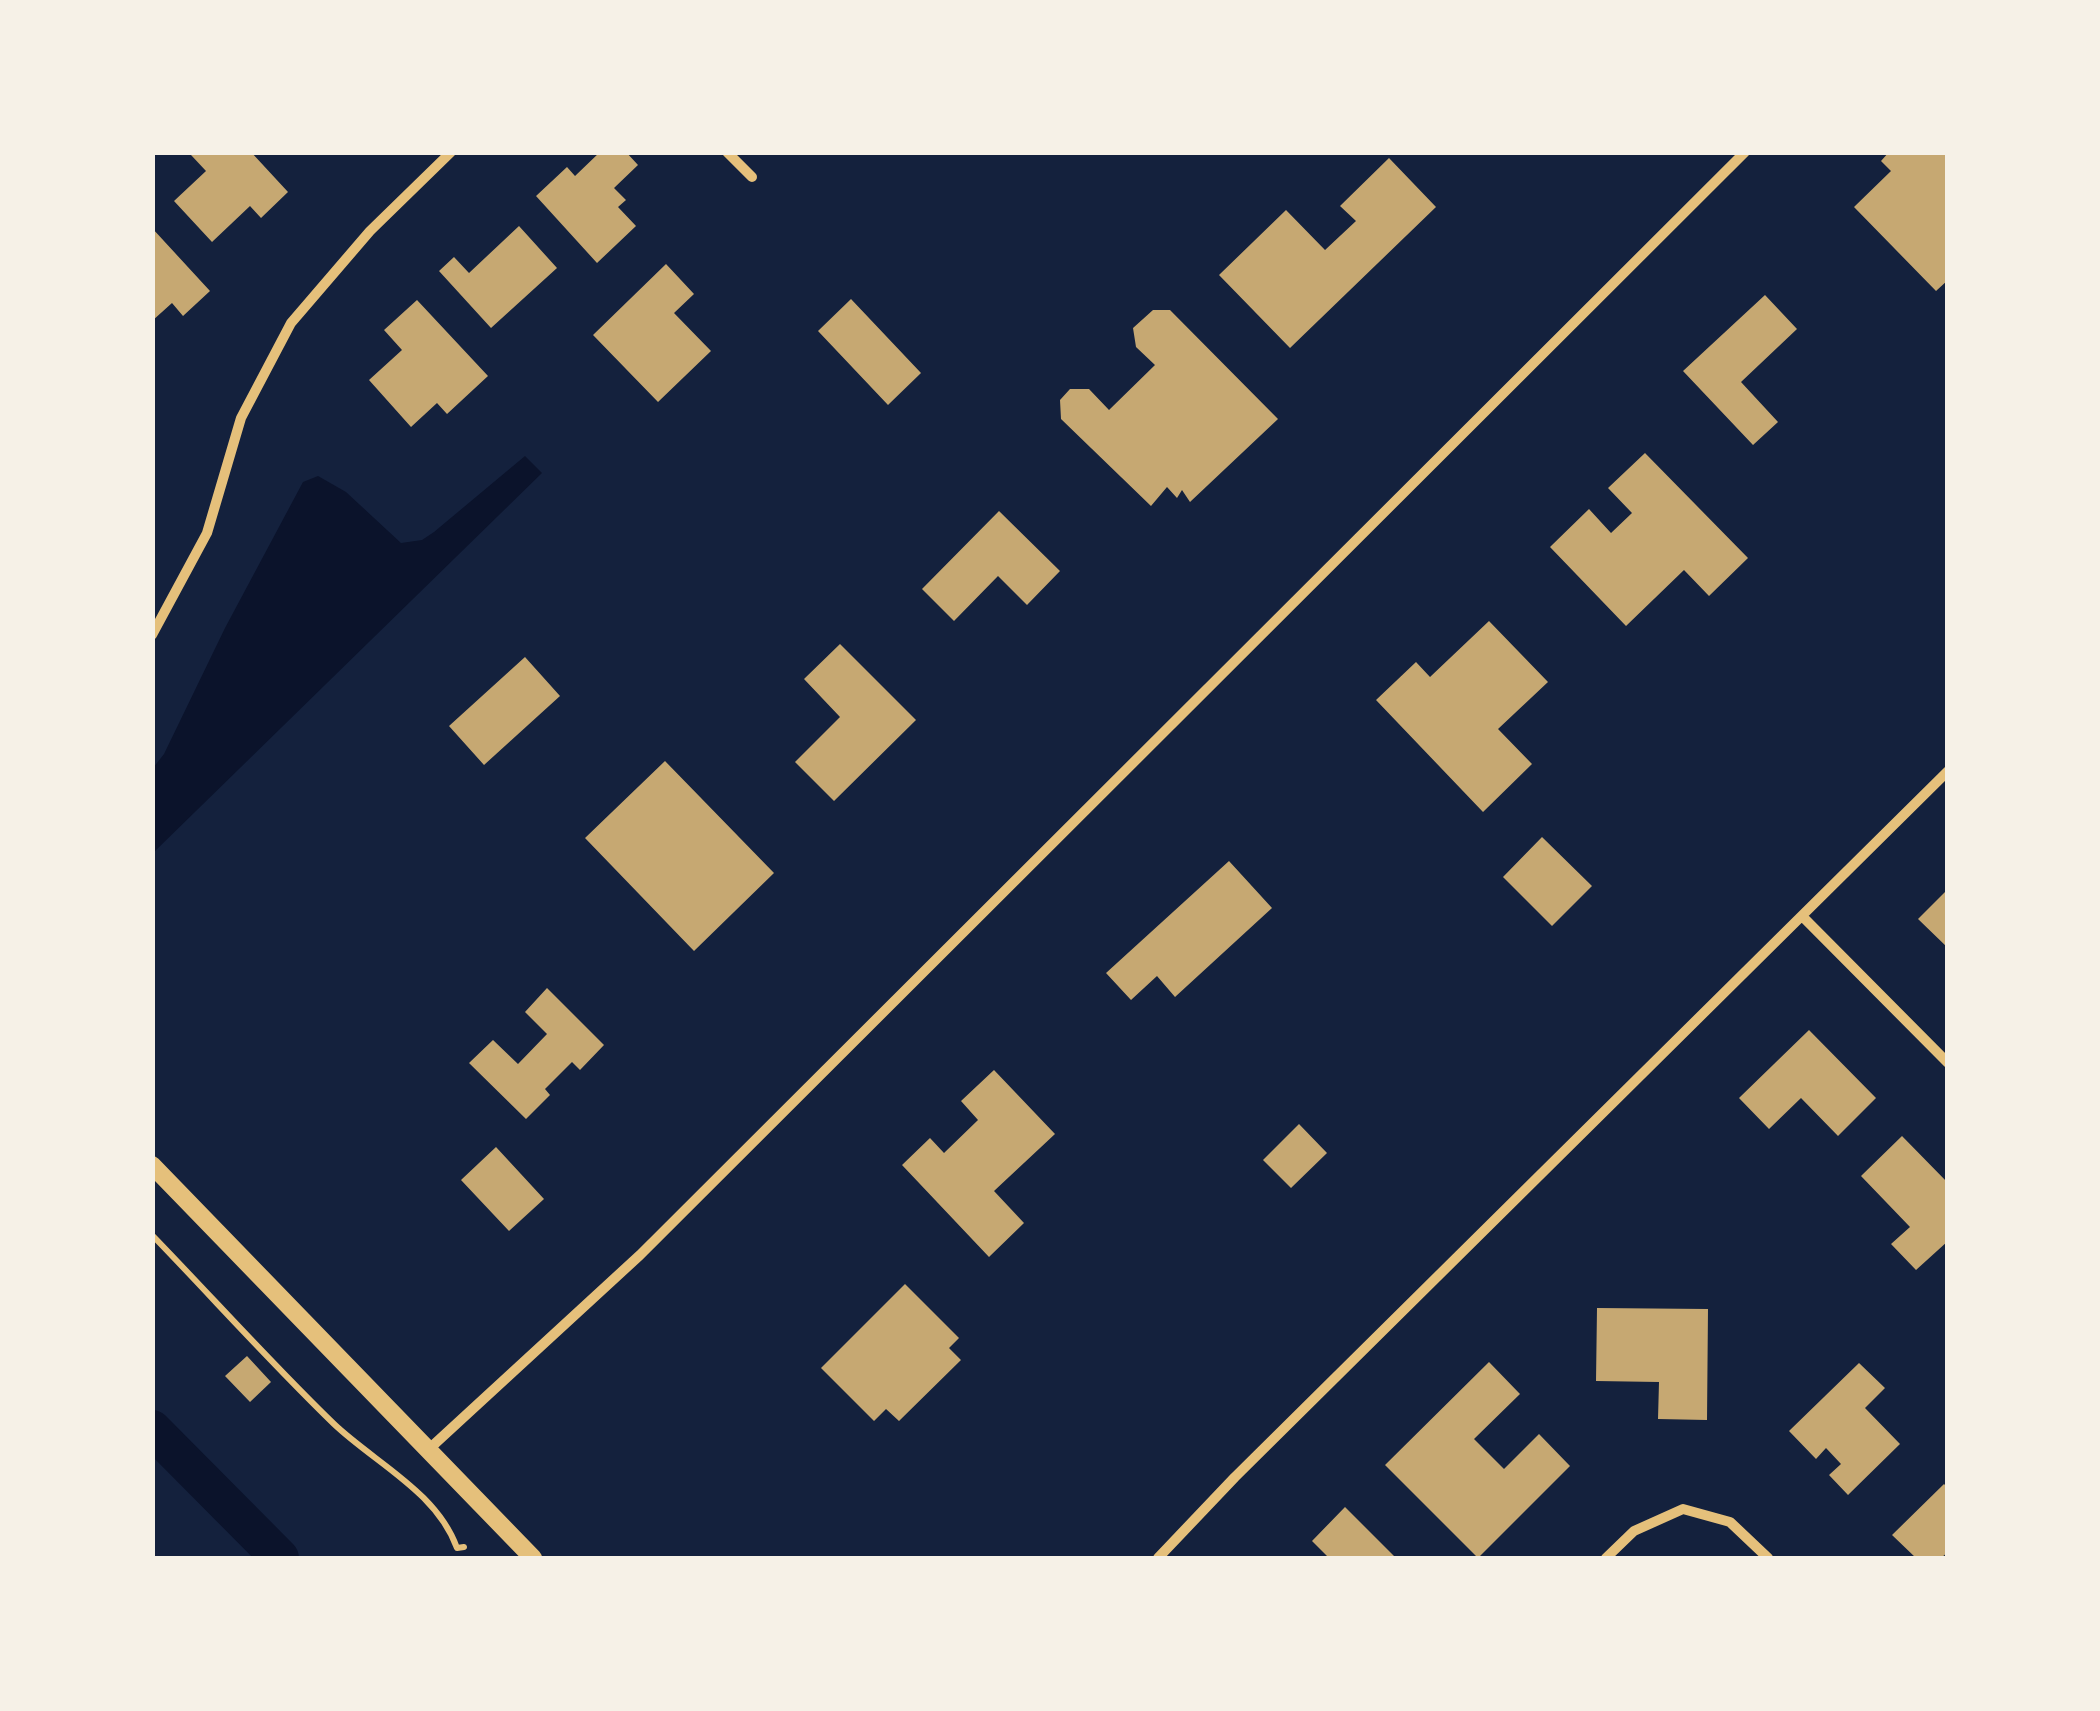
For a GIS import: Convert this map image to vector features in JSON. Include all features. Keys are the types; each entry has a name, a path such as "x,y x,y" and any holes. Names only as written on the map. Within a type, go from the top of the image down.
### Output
{"street":[{"path":"152,634 207,533 241,418 291,323 370,231 451,152"},
{"path":"727,152 752,177"},
{"path":"428,1450 640,1255 1745,152"},
{"path":"1158,1558 1249,1463 1948,771"},
{"path":"1802,916 1948,1063"},
{"path":"152,1165 534,1558"},
{"path":"1606,1558 1634,1531 1683,1510 1730,1522 1768,1558"}],"path":[{"path":"152,1235 336,1426 437,1512 451,1531 457,1548 464,1547"}],"water":[{"path":"525,456 542,473 153,853 153,768 164,754 225,628 303,482 318,476 346,492 401,543 422,540 434,532"}],"building":[{"path":"251,152 288,192 261,218 250,206 212,242 174,201 206,171 191,155"},
{"path":"600,152 626,152 638,165 614,188 626,200 618,207 636,226 597,263 536,196 567,167 575,176"},
{"path":"1889,152 1948,152 1948,280 1936,291 1854,207 1891,171 1881,161"},
{"path":"1389,158 1436,207 1290,348 1219,275 1286,210 1325,250 1356,221 1340,206"},
{"path":"519,226 557,268 491,328 439,271 454,257 469,273"},
{"path":"152,228 210,291 183,316 172,303 152,321"},
{"path":"666,264 694,294 674,313 711,351 658,402 593,335"},
{"path":"1765,295 1797,329 1741,382 1778,422 1753,445 1683,371"},
{"path":"851,299 921,373 888,405 818,331"},
{"path":"417,300 488,376 447,414 437,403 411,427 369,380 402,350 384,330"},
{"path":"1153,310 1170,310 1278,419 1190,502 1182,490 1177,498 1167,487 1151,506 1061,419 1060,400 1070,389 1089,389 1109,410 1155,365 1136,347 1133,328"},
{"path":"1645,453 1748,558 1709,596 1684,570 1626,626 1550,547 1589,509 1611,533 1632,513 1608,488"},
{"path":"999,511 1060,571 1027,605 998,576 954,621 922,589"},
{"path":"1489,621 1548,682 1498,729 1532,764 1483,812 1376,700 1416,662 1430,677"},
{"path":"840,644 916,720 834,801 795,762 840,717 804,679"},
{"path":"525,657 560,696 484,765 449,726"},
{"path":"665,761 774,873 694,951 585,838"},
{"path":"1542,837 1592,886 1552,926 1503,877"},
{"path":"1229,861 1272,908 1175,997 1157,976 1131,1000 1106,973"},
{"path":"1948,889 1948,948 1918,919"},
{"path":"547,988 604,1045 580,1070 572,1062 545,1089 550,1095 526,1119 469,1063 493,1040 518,1064 547,1034 525,1012"},
{"path":"1809,1030 1876,1098 1838,1136 1801,1098 1769,1129 1739,1098"},
{"path":"994,1070 1055,1134 994,1191 1024,1223 989,1257 902,1165 930,1138 944,1153 978,1120 961,1101"},
{"path":"1299,1124 1327,1153 1291,1188 1263,1160"},
{"path":"1902,1136 1948,1183 1948,1241 1916,1270 1891,1244 1910,1227 1861,1176"},
{"path":"496,1147 544,1199 509,1231 461,1180"},
{"path":"905,1284 959,1338 949,1348 961,1360 899,1421 886,1409 874,1421 821,1368"},
{"path":"1597,1308 1708,1309 1707,1420 1658,1419 1659,1382 1596,1381"},
{"path":"247,1356 271,1382 250,1402 225,1376"},
{"path":"1489,1362 1520,1394 1474,1439 1504,1469 1539,1434 1570,1466 1478,1558 1385,1465"},
{"path":"1859,1363 1885,1388 1865,1408 1900,1444 1848,1495 1829,1475 1841,1464 1826,1448 1816,1459 1789,1431"},
{"path":"1944,1484 1948,1488 1948,1552 1941,1558 1916,1558 1892,1535"},
{"path":"1345,1507 1396,1558 1329,1558 1312,1541"}],"waterway":[{"path":"152,1429 280,1558"}]}
